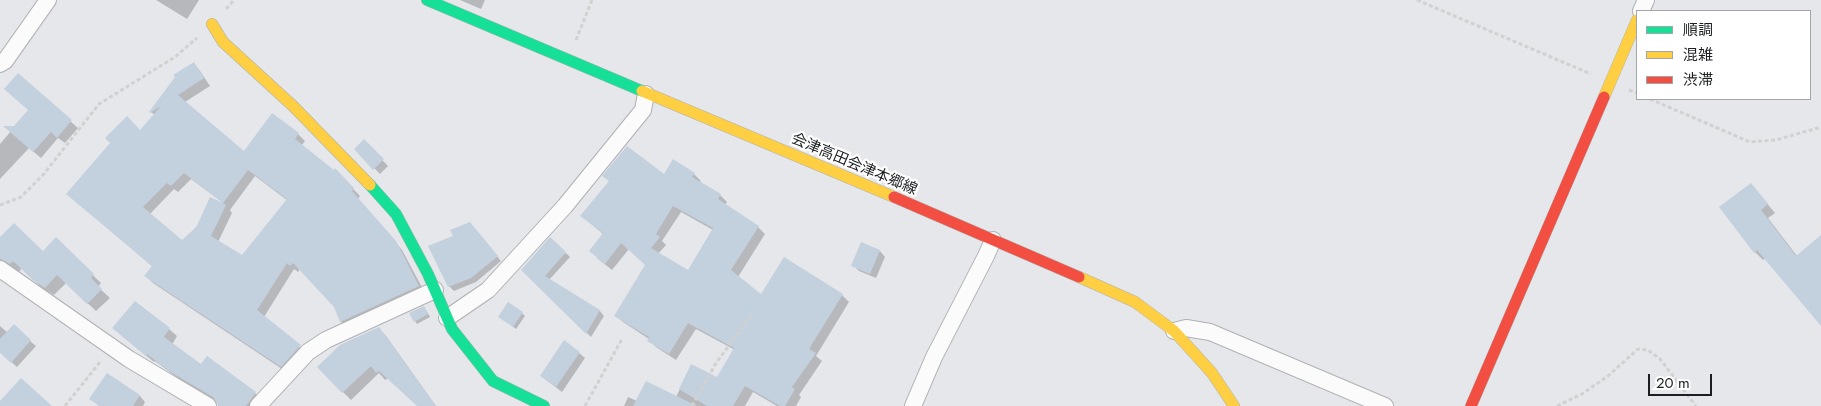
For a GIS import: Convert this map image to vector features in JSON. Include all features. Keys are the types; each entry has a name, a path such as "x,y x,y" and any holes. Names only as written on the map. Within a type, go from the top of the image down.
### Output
{"street":[{"path":"0,64 48,0"},
{"name":"会津高田会津本郷線","path":"427,0 1135,302 1174,331 1212,373 1234,406"},
{"path":"1471,406 1636,22"},
{"path":"212,24 223,42 293,106 396,214 435,290 452,329 493,381 544,406"},
{"path":"447,318 488,290 565,206 643,110 646,94"},
{"path":"913,406 934,357 993,240"},
{"path":"0,269 111,347 208,406"},
{"path":"258,406 308,352 326,340 435,290"},
{"path":"1174,331 1186,328 1210,332 1385,406"}],"path":[{"path":"0,205 21,197 43,175 99,104 175,57 212,24 234,0"},
{"path":"568,59 592,0"},
{"path":"1417,0 1636,94"},
{"path":"1652,100 1750,142 1776,140 1821,128"},
{"path":"692,406 716,363 750,316"},
{"path":"585,406 622,339"},
{"path":"65,406 111,347"},
{"path":"1557,406 1582,394 1608,376 1638,349 1648,350 1660,359 1696,406"}],"building":[{"path":"194,62 204,78 178,95 244,151 272,113 299,133 295,139 334,170 335,168 354,188 352,191 396,241 419,286 340,322 334,307 293,263 290,266 287,263 257,310 301,345 281,367 144,276 152,266 66,194 110,143 105,138 127,116 140,130 161,106 149,112 175,77 173,75","holes":["248,170 287,199 242,255 211,236 226,205 223,203","184,173 223,203 210,197 196,228 182,240 143,207 167,183 171,186"]},
{"path":"18,73 72,120 57,138 51,132 33,152 3,126 14,126 28,110 4,89"},
{"path":"364,139 384,159 373,170 354,149"},
{"path":"627,146 664,174 673,159 695,173 692,177 721,194 718,199 759,226 731,270 761,294 784,257 843,294 809,349 816,353 792,387 795,389 785,406 780,406 745,386 733,406 707,406 679,389 691,364 717,377 734,348 688,323 669,354 647,341 649,337 614,316 645,265 621,243 605,264 589,251 603,233 580,216 609,181 602,176","holes":["673,206 713,228 688,270 651,248 660,237 656,234"]},
{"path":"1751,183 1768,204 1761,210 1796,256 1821,235 1821,326 1757,250 1754,253 1719,207"},
{"path":"470,222 498,256 471,278 448,287 428,246 453,236 450,230"},
{"path":"14,223 43,251 56,237 94,274 91,278 102,289 87,304 57,275 45,288 33,280 13,261 10,264 0,259 0,237"},
{"path":"550,237 566,252 545,276 600,310 586,334 521,270"},
{"path":"861,242 880,250 870,274 851,266"},
{"path":"135,301 170,328 164,337 201,364 207,356 256,392 246,406 219,406 213,397 169,371 147,354 146,356 112,328"},
{"path":"508,302 523,312 513,327 498,317"},
{"path":"424,306 428,314 414,322 409,313"},
{"path":"14,324 31,340 11,363 0,353 0,339"},
{"path":"379,327 436,406 417,406 379,371 376,373 371,366 342,393 317,367 340,345"},
{"path":"564,340 580,352 556,387 540,376"},
{"path":"107,373 140,395 133,406 100,406 89,399"},
{"path":"21,378 52,406 0,406 0,401"},
{"path":"646,381 697,406 633,406"}],"traffic: fast":[{"path":"427,0 642,91"},
{"path":"370,185 396,214 428,274 452,329 493,381 544,406"}],"traffic: slow":[{"path":"1604,97 1636,22"},
{"path":"212,24 223,42 293,106 370,185"},
{"path":"642,91 894,197"},
{"path":"1079,277 1135,302 1174,331 1212,373 1234,406"}],"traffic: jam":[{"path":"1471,406 1604,97"},
{"path":"894,197 1079,277"}]}
